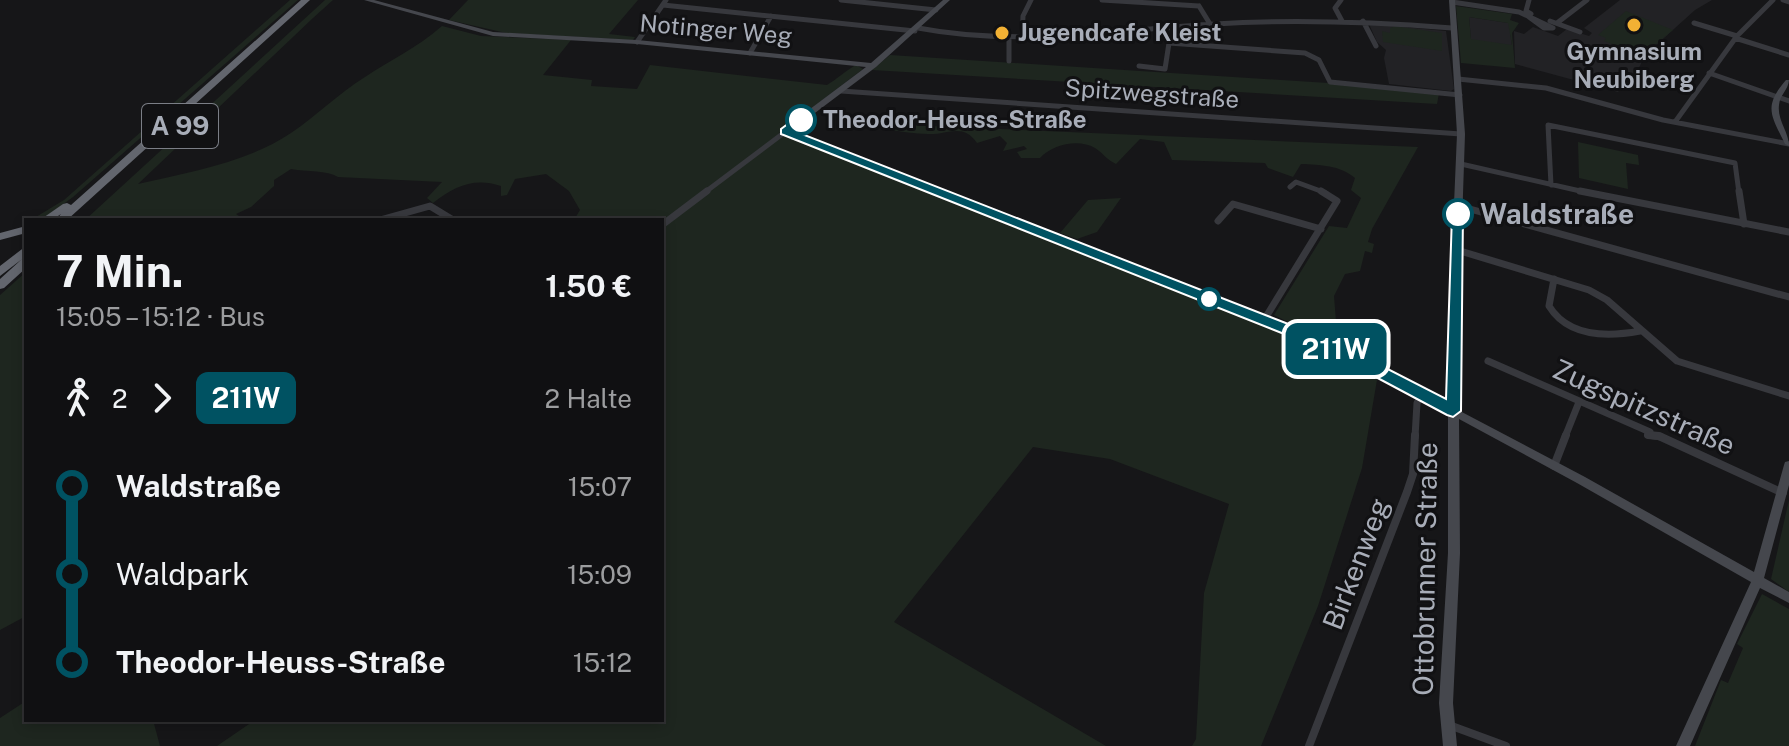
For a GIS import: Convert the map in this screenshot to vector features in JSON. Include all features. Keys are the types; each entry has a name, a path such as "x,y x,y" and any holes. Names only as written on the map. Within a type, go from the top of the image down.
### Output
{"highway":[{"name":"A 99","path":"63,218 306,0"},
{"name":"A 99","path":"76,218 316,0"},
{"path":"48,218 100,186"},
{"path":"0,237 24,230"},
{"path":"0,272 24,252"},
{"path":"0,285 24,264"}],"street":[{"name":"Notinger Weg","path":"367,0 486,33 637,42 873,65"},
{"path":"841,0 936,10"},
{"path":"664,223 841,91 947,0"},
{"path":"1022,40 1023,16 1031,0"},
{"path":"1102,0 1200,3 1210,24"},
{"path":"1330,0 1338,2 1342,21"},
{"path":"1529,0 1526,12 1580,32"},
{"path":"1557,23 1587,0"},
{"path":"1675,122 1736,37 1773,0"},
{"path":"1783,0 1789,2"},
{"path":"1452,1 1529,17"},
{"name":"Ottobrunner Straße","path":"1450,746 1446,703 1454,553 1453,346 1461,164 1460,95 1452,1"},
{"path":"637,42 664,2 1009,40 1210,24 1363,21 1452,28"},
{"path":"750,53 771,16"},
{"path":"1363,21 1376,46"},
{"path":"1694,23 1789,55"},
{"path":"1139,66 1165,69 1169,43 1165,27"},
{"path":"1009,40 1009,61"},
{"path":"1169,43 1307,53 1319,60 1330,82 1460,95"},
{"path":"1709,73 1789,101"},
{"path":"1458,79 1546,88 1675,122 1789,144"},
{"path":"1789,82 1775,96 1775,113 1789,144"},
{"name":"Spitzwegstraße","path":"841,91 1461,134"},
{"path":"1551,185 1548,125 1683,150 1736,164 1744,224"},
{"path":"785,132 1332,347 1422,393 1789,598"},
{"path":"1461,164 1789,232"},
{"path":"1264,320 1337,201 1292,186"},
{"path":"1218,221 1233,204 1321,229"},
{"path":"387,218 430,206 450,218"},
{"path":"1459,206 1789,297"},
{"path":"1457,250 1599,295 1677,361 1789,396"},
{"path":"1554,279 1549,306 1560,320 1615,337 1640,331"},
{"name":"Zugspitzstraße","path":"1488,361 1783,493"},
{"name":"Birkenweg","path":"1309,746 1413,474 1417,403 1422,393"},
{"path":"1554,466 1579,402"},
{"path":"1683,746 1758,580 1789,465"},
{"path":"1449,725 1506,746"}],"shaded area":[{"path":"290,0 298,0 73,197 47,216 34,218 64,200"},
{"path":"325,0 333,0 138,184 217,165 274,143 442,26 481,36 571,40 543,75 592,80 591,86 637,89 650,65 827,85 856,65 863,69 779,133 940,193 1309,342 1378,374 1362,468 1318,606 1261,746 1192,746 1196,739 1204,593 1229,504 1110,459 1033,447 894,622 1106,746 217,746 252,722 664,722 664,218 575,218 580,210 569,191 546,174 515,179 507,195 501,196 501,186 482,182 457,188 433,203 427,198 442,182 338,177 323,172 291,169 274,180 274,186 251,207 236,214 242,218 87,218"},
{"path":"468,0 638,0 609,34 635,37 633,40 506,33 449,20"},
{"path":"1620,0 1712,0 1695,10 1644,56 1640,66 1618,92 1515,64 1514,31 1524,34 1533,27 1558,36 1567,29 1589,36 1592,33 1584,28"},
{"path":"1456,6 1512,14 1510,20 1519,23 1512,33 1515,68 1461,63","holes":["1469,17 1508,23 1512,45 1471,39"]},
{"path":"1626,11 1673,30 1643,55 1604,41 1606,38 1598,35"},
{"path":"1469,17 1509,23 1512,46 1471,40"},
{"path":"1369,24 1446,31 1454,89 1389,84 1384,58 1386,50 1377,42"},
{"path":"1395,26 1442,33 1442,51 1383,42 1382,31 1390,33 1390,28"},
{"path":"890,55 1390,87 1439,93 1437,104 872,70"},
{"path":"883,124 1418,147 1372,229 1368,242 1374,244 1372,253 1365,251 1360,271 1345,274 1334,296 1337,334 1314,335 1274,315 1329,226 1347,228 1361,198 1351,190 1355,178 1343,170 1301,164 1293,177 1268,168 1265,163 1172,160 1164,142 1140,139 1116,164 1095,148 1073,143 1058,146 1040,158 1021,158 1017,152 1027,149 1024,146 1003,151 1007,143 1000,136 977,143 960,131 918,134 887,130"},
{"path":"1578,142 1638,155 1639,165 1626,163 1628,189 1579,178"},
{"path":"1121,198 1097,232 1077,239 1060,233 1088,200"},
{"path":"24,274 24,617 0,630 0,295"},
{"path":"1789,500 1789,592 1771,579"},
{"path":"1762,594 1789,609 1789,746 1695,746 1721,680 1728,683 1743,648 1737,644"},
{"path":"24,702 24,722 154,722 160,746 0,746 0,718"}],"bus line":[{"name":"211W","path":"801,120 785,132 1032,226 1332,347 1453,411 1458,214"}],"place":[{"name":"Gymnasium Neubiberg","path":"1634,25"},
{"name":"Jugendcafe Kleist","path":"1002,33"},
{"name":"Theodor-Heuss-Straße","path":"801,120"},
{"name":"Waldstraße","path":"1458,214"}]}
